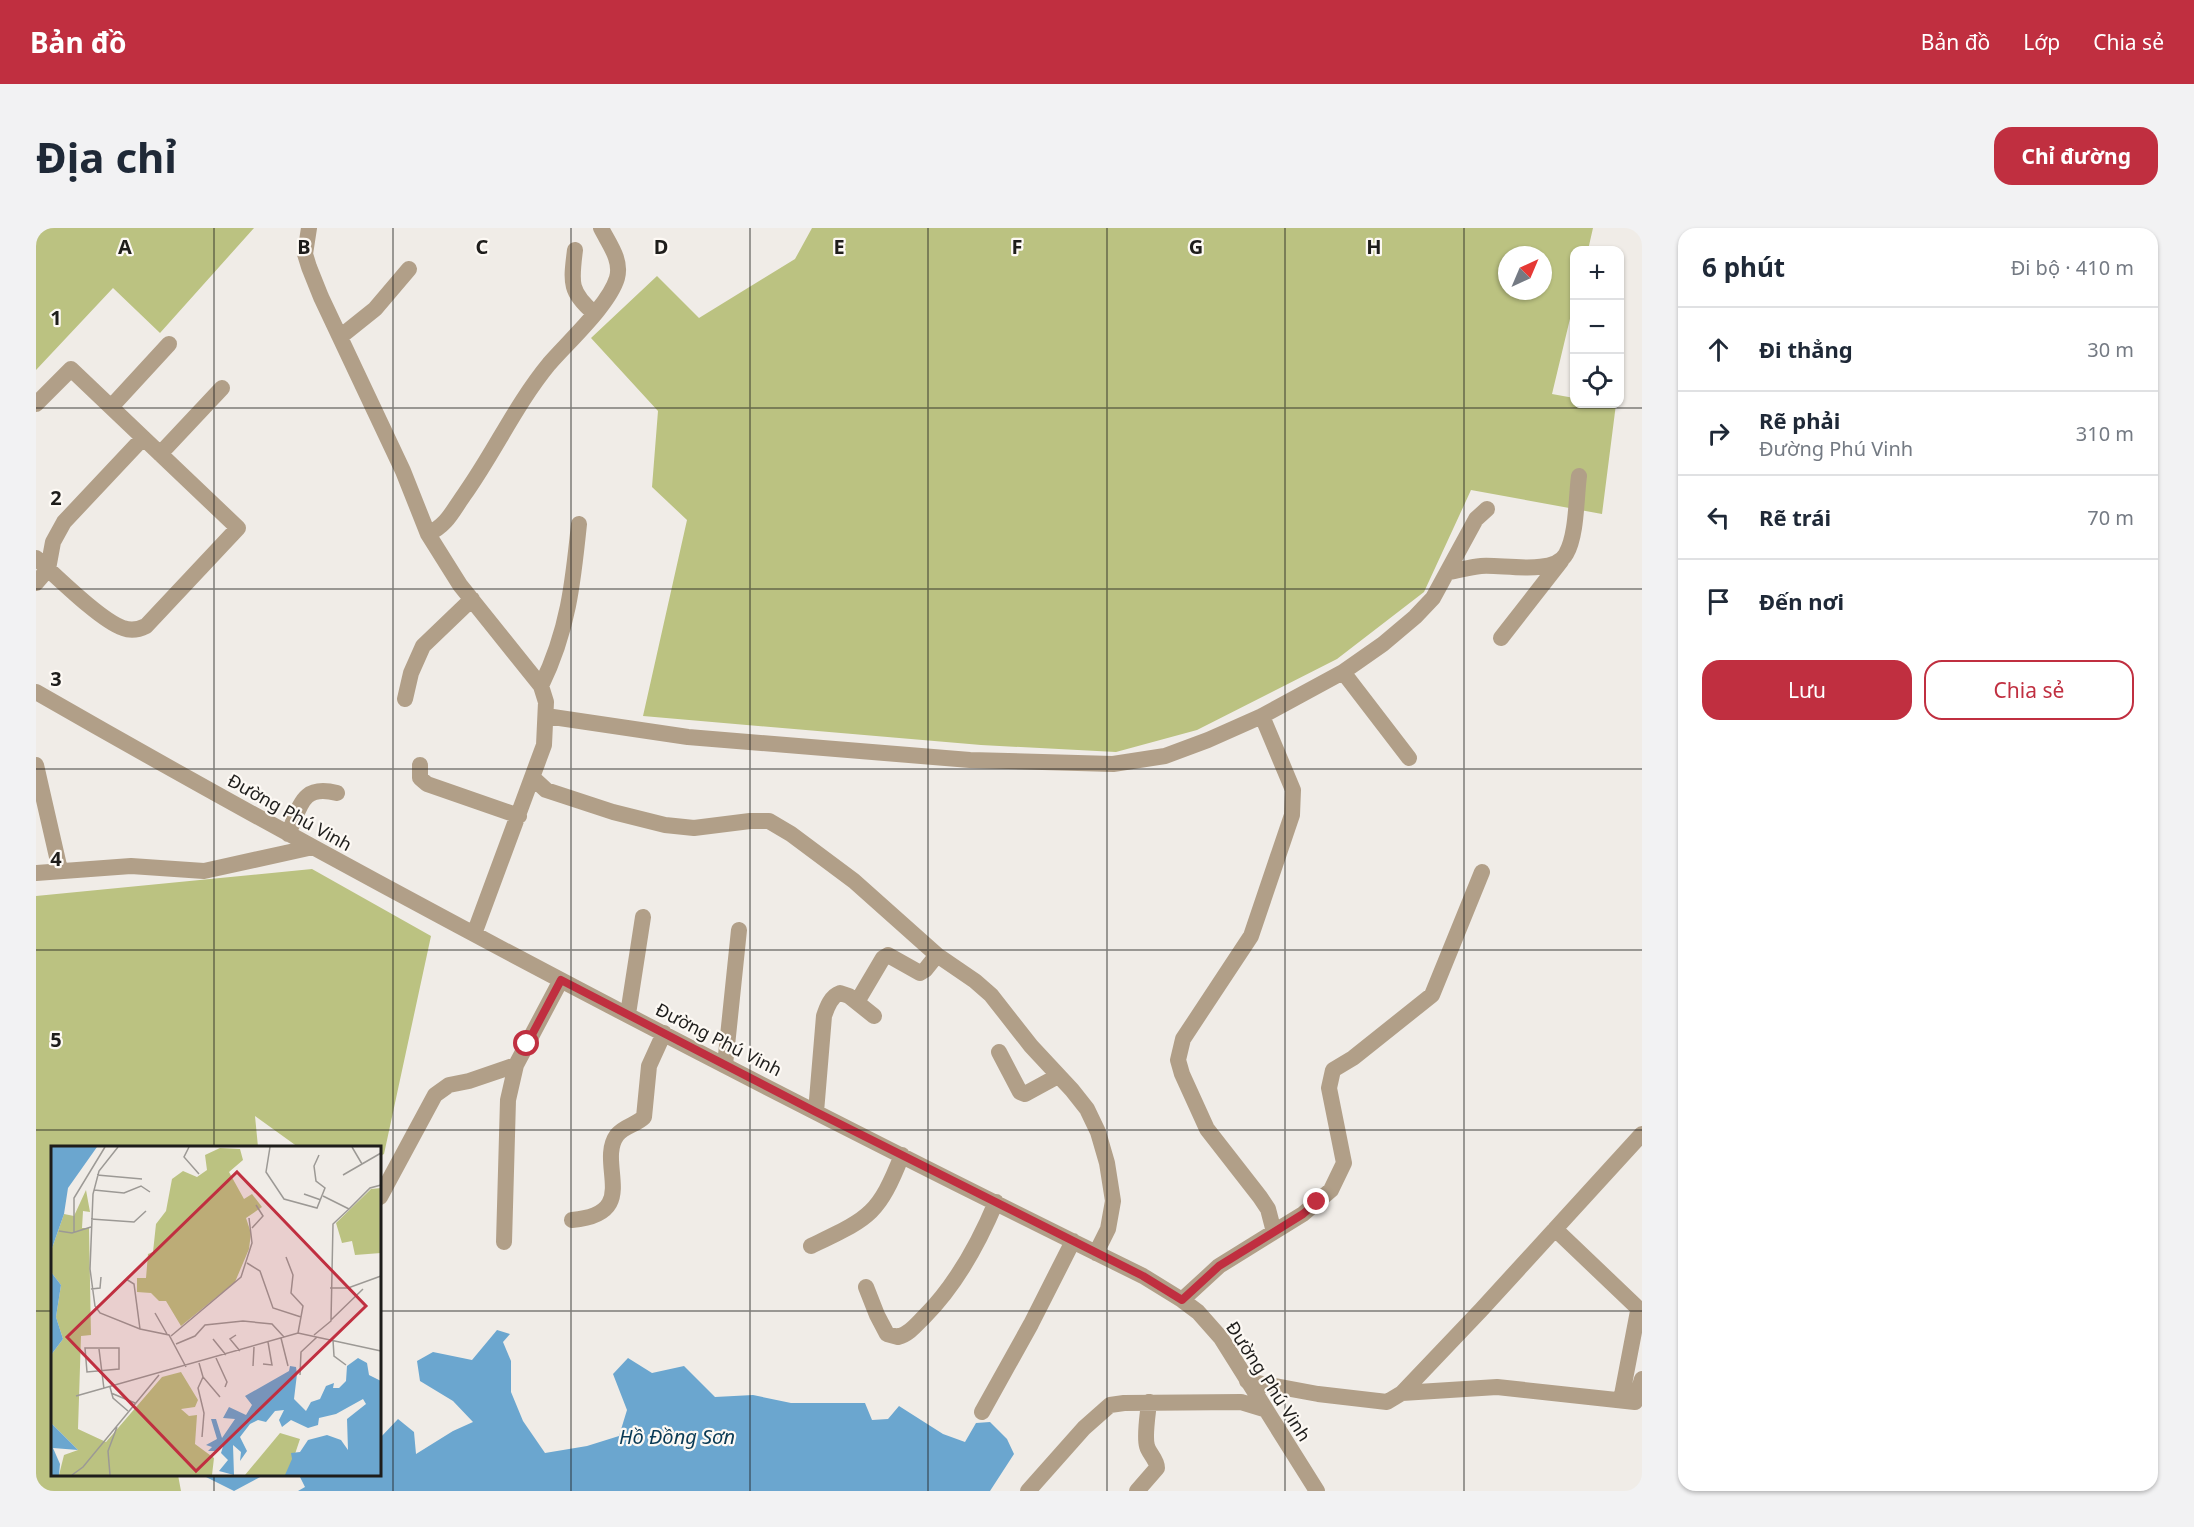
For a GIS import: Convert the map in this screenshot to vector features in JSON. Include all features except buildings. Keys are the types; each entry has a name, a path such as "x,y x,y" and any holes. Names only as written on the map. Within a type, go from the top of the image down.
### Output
{"street":[{"path":"309,228 305,254 321,297 403,471 428,534 446,565 541,686 546,702 544,745 474,934"},
{"path":"428,534 442,528 485,465 535,382 594,313 613,286 619,265 601,228"},
{"path":"575,250 572,273 576,295 594,313"},
{"path":"340,337 375,309 409,269"},
{"path":"111,407 169,344"},
{"path":"36,404 71,369 238,528 146,626 134,630 117,626 102,616 42,563"},
{"path":"160,454 222,388"},
{"path":"36,583 42,563 64,522 142,438"},
{"path":"1501,638 1561,561 1569,547 1579,476"},
{"path":"546,716 688,737 970,760 1113,764 1165,756 1209,740 1262,716 1343,672 1415,617 1433,598 1476,519 1487,508"},
{"path":"541,686 555,657 566,622 574,576 579,524"},
{"path":"1449,572 1483,566 1517,568 1548,566 1561,561"},
{"path":"405,699 411,673 423,646 472,599"},
{"path":"1343,672 1409,758"},
{"name":"Đường Phú Vinh","path":"36,692 288,834 474,934 816,1112 1143,1276 1182,1300 1198,1312 1221,1338 1317,1491"},
{"path":"1262,716 1293,790 1292,815 1251,936 1183,1039 1178,1060 1207,1129 1268,1209 1274,1232"},
{"path":"36,765 60,870"},
{"path":"420,765 420,778 427,784 519,816"},
{"path":"533,778 546,790 613,812 665,825 694,828 769,821 791,834 854,881 937,955 975,981 991,995 1031,1046 1087,1109 1098,1132 1107,1162 1113,1201 1108,1229 1096,1252"},
{"path":"288,834 311,792 324,790 337,793"},
{"path":"36,873 131,866 204,871 313,847"},
{"path":"1182,1300 1219,1266 1303,1214 1331,1190 1344,1163 1329,1088 1333,1070 1353,1058 1432,995 1482,872"},
{"path":"628,1014 643,917"},
{"path":"725,1065 739,930"},
{"path":"857,1002 888,955 920,972 925,970 937,955"},
{"path":"504,1242 508,1100 516,1065 561,980"},
{"path":"816,1112 824,1016 838,994 844,994 874,1016"},
{"path":"572,1220 592,1217 609,1203 614,1188 611,1150 616,1136 644,1117 649,1066 664,1033"},
{"path":"999,1052 1020,1092 1025,1094 1059,1076"},
{"path":"381,1195 435,1095 449,1085 469,1081 516,1065"},
{"path":"1247,1381 1318,1394 1387,1402 1402,1393 1642,1134"},
{"path":"812,1246 853,1226 873,1211 889,1188 902,1155"},
{"path":"866,1287 887,1334 898,1337 910,1332 958,1275 977,1244 996,1202"},
{"path":"1555,1229 1640,1312 1621,1400"},
{"path":"982,1412 1031,1324 1073,1241"},
{"path":"1402,1393 1497,1387 1635,1402 1642,1379"},
{"path":"1028,1491 1084,1428 1110,1405 1149,1402 1241,1402 1264,1409"},
{"path":"1137,1491 1157,1468 1157,1463 1147,1449 1146,1441 1149,1402"}],"green space":[{"path":"36,228 254,228 160,333 113,288 36,370"},
{"path":"812,228 1593,228 1589,246 1570,246 1570,319 1552,394 1570,397 1570,408 1615,408 1602,514 1471,490 1424,592 1337,659 1197,730 1116,752 981,745 643,716 687,520 652,487 658,411 591,338 657,276 699,318 795,259"},
{"path":"312,869 431,936 384,1154 381,1156 381,1146 297,1146 255,1116 258,1146 51,1146 51,1476 178,1476 181,1491 36,1491 36,896"}],"water":[{"name":"Hồ Đồng Sơn","path":"497,1330 510,1334 503,1342 511,1361 511,1392 523,1421 545,1453 587,1446 619,1436 627,1410 613,1374 628,1358 652,1373 684,1366 715,1397 753,1395 791,1403 865,1403 872,1420 888,1419 899,1406 943,1434 965,1442 976,1423 990,1422 1007,1439 1014,1454 990,1491 298,1491 305,1487 300,1476 381,1476 381,1437 398,1419 414,1432 416,1454 453,1431 473,1422 453,1401 420,1381 417,1361 433,1352 472,1360"},
{"path":"204,1476 262,1476 234,1491"}],"route":[{"path":"527,1044 561,980 816,1112 1143,1276 1182,1300 1219,1266 1303,1214 1317,1202"}]}
